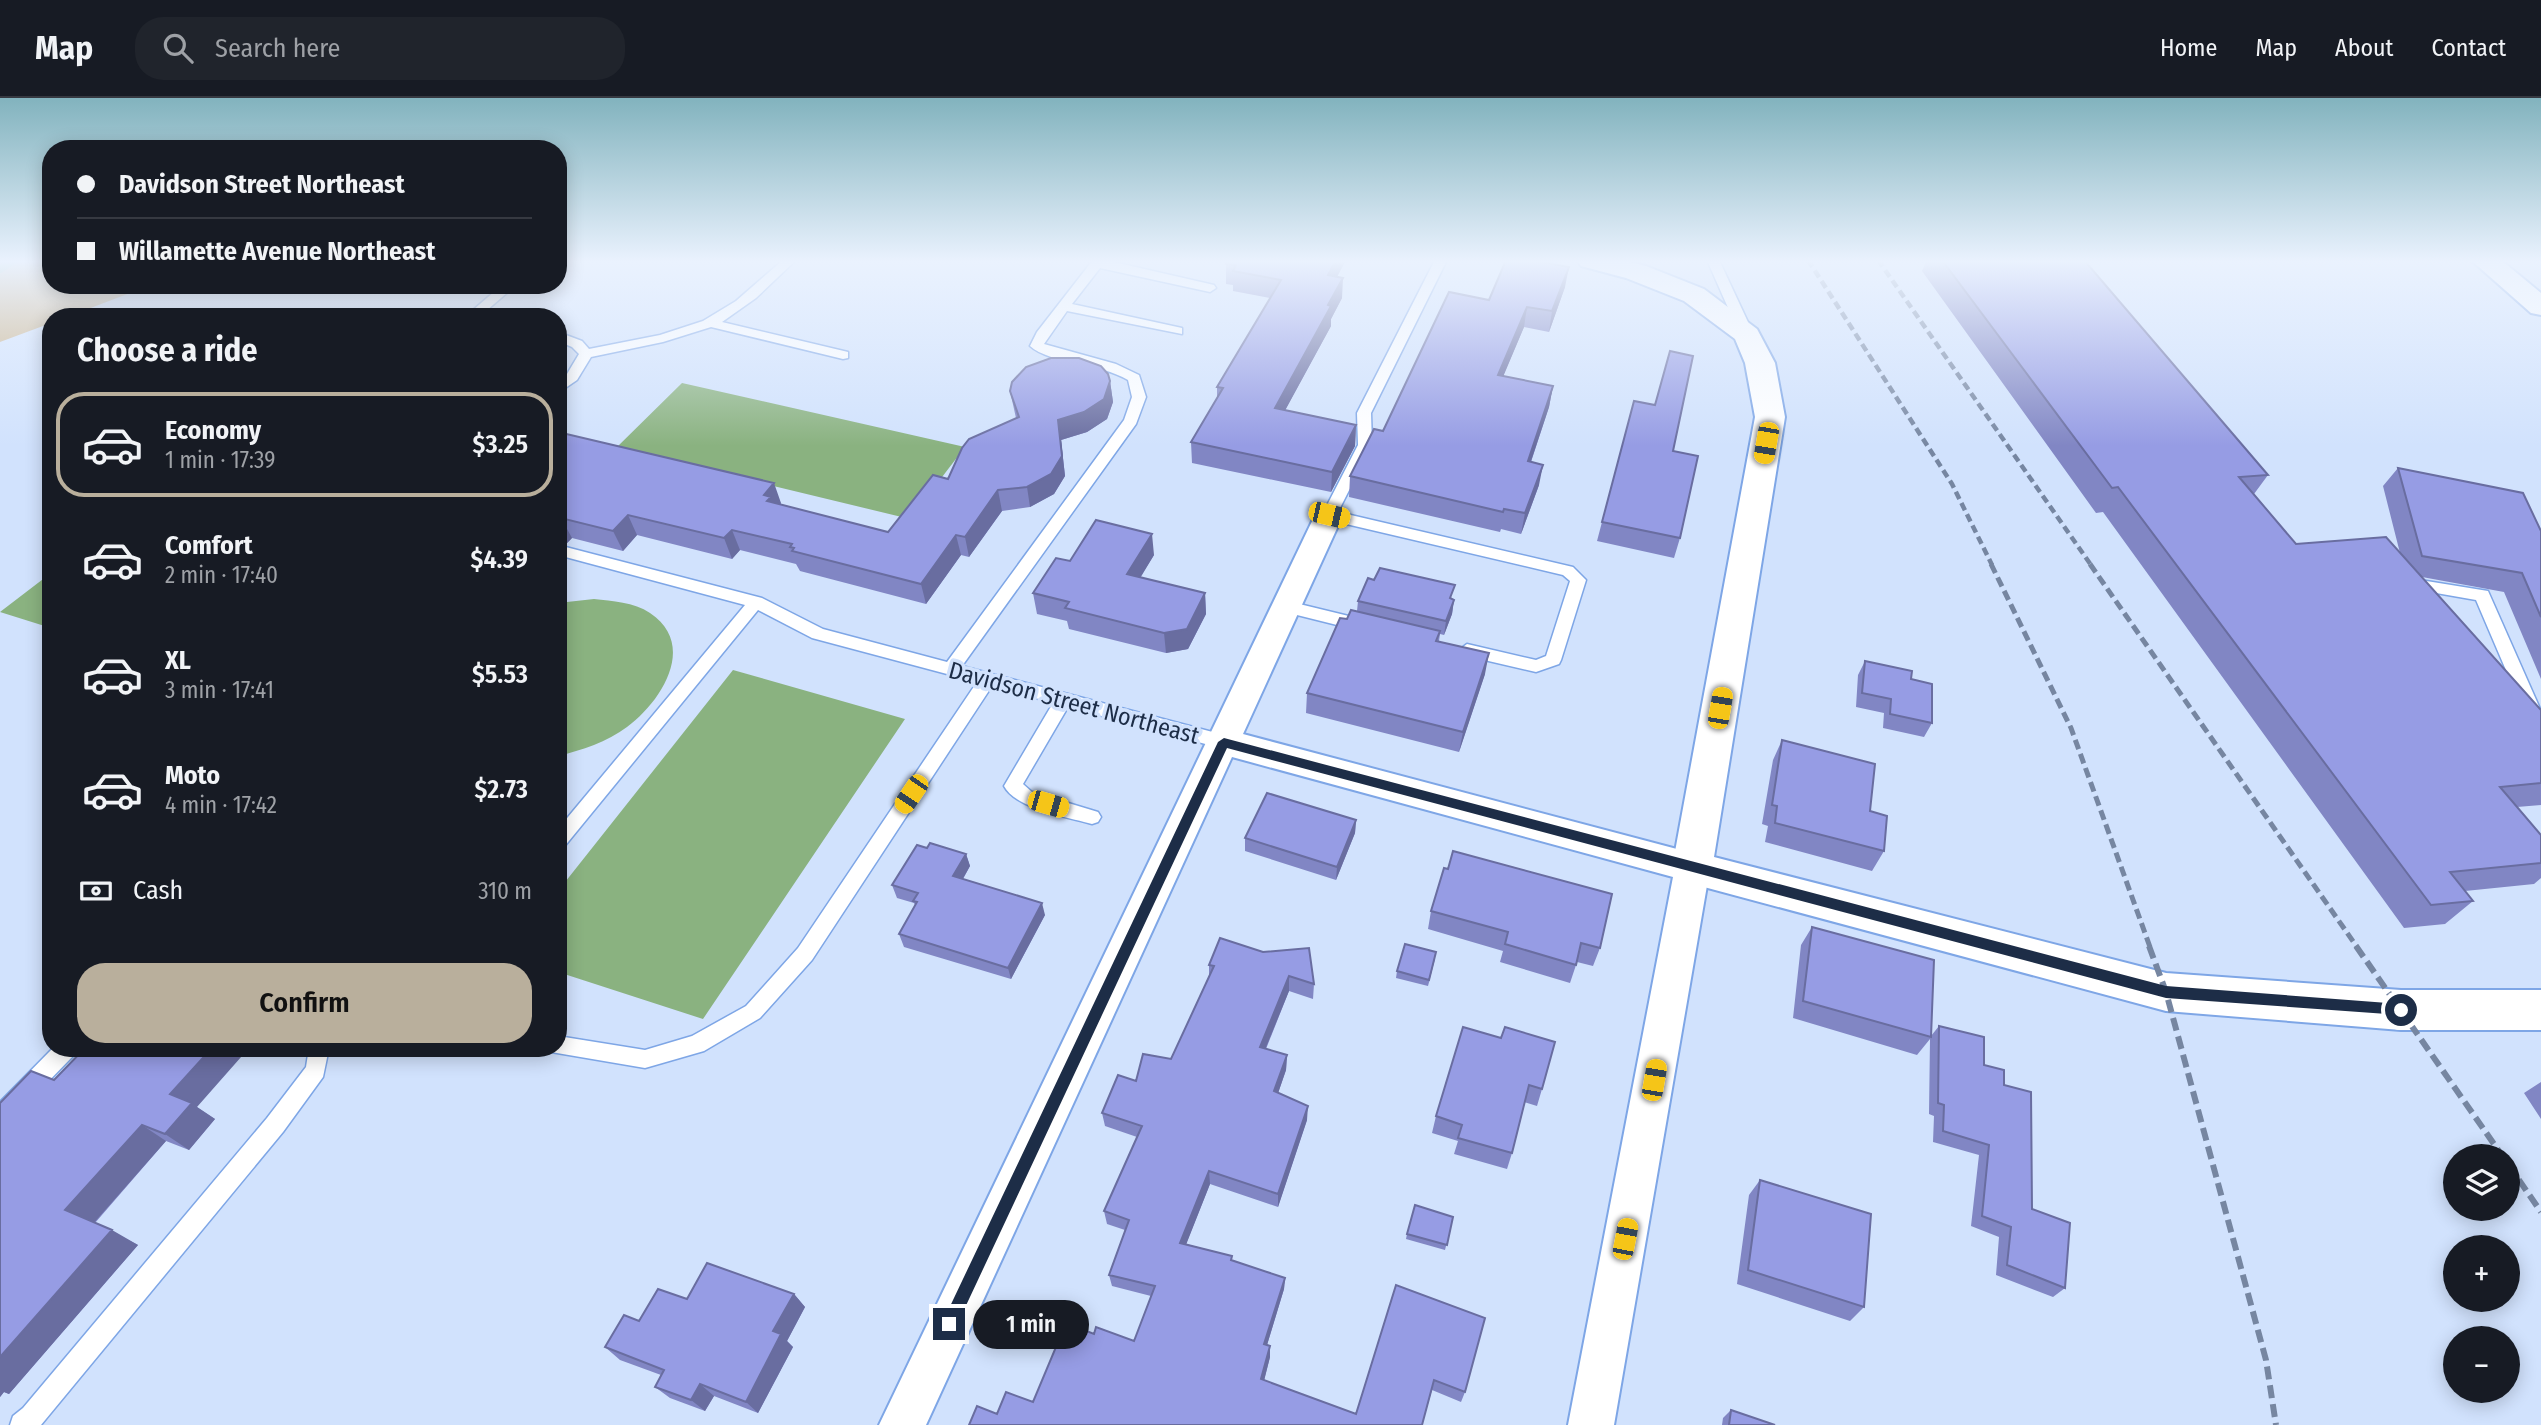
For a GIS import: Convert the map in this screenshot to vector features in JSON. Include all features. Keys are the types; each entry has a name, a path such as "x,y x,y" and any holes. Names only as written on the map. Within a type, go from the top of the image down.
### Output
{"street":[{"path":"1591,1425 1692,868 1770,416 1760,363 1747,335 1730,322"},
{"path":"902,1425 1329,515"},
{"name":"Davidson Street Northeast","path":"1224,742 2166,992 2401,1010 2541,1010"}],"lane":[{"path":"950,670 1131,421 1139,397 1134,378 1122,369 1049,352 1037,346 1052,322"},
{"path":"1136,322 1177,331"},
{"path":"1410,322 1364,413 1365,445 1329,515 1568,571 1578,580 1553,660 1536,666 1457,648"},
{"path":"1741,322 1747,335"},
{"path":"567,381 586,354 657,341 710,323 843,355"},
{"path":"567,340 578,344 586,354"},
{"name":"Davidson Street Northeast","path":"567,552 757,602 818,634 1224,742"},
{"path":"2417,601 2400,581 2482,595 2541,731"},
{"path":"567,831 757,602"},
{"path":"1287,607 1379,629"},
{"path":"567,1046 646,1059 697,1044 753,1012 805,954 987,680"},
{"path":"1062,700 1013,786 1026,797 1092,817"},
{"path":"2514,708 2541,737"},
{"path":"0,1117 58,1057"},
{"path":"22,1425 32,1417 275,1125 316,1070 318,1057"}],"shaded area":[{"path":"0,322 42,322 42,326 0,342"},
{"path":"682,383 965,447 910,519 616,448"},
{"path":"42,580 42,625 0,612"},
{"path":"594,599 637,606 650,613 664,626 671,641 673,657 662,688 640,716 611,737 567,754 567,602"},
{"path":"733,670 905,719 703,1019 567,975 567,880"}],"building":[{"path":"1256,322 1322,322 1275,408 1356,425 1332,472 1191,442 1223,388 1217,387"},
{"path":"1435,322 1521,322 1498,375 1553,386 1528,461 1543,465 1525,513 1504,509 1503,512 1350,476 1374,429 1383,431"},
{"path":"1988,322 2137,322 2268,475 2239,477 2296,544 2386,537 2541,710 2541,783 2500,787 2541,835 2541,863 2450,872 2473,901 2431,905 2118,487 2112,488"},
{"path":"1670,351 1693,356 1673,451 1698,456 1680,538 1602,522 1634,401 1655,405"},
{"path":"1051,358 1079,358 1101,366 1110,381 1104,399 1084,412 1058,420 1062,456 1051,474 1027,487 998,490 965,537 956,535 921,584 792,551 792,544 732,530 724,538 628,515 613,531 567,520 567,434 774,483 764,495 771,497 767,501 888,532 933,475 948,479 969,439 1019,417 1010,391 1012,382 1026,367"},
{"path":"2398,468 2523,493 2541,531 2541,617 2522,573 2422,556"},
{"path":"1096,520 1152,534 1127,574 1205,593 1187,629 1164,633 1065,608 1069,602 1033,593 1056,558 1070,561"},
{"path":"1380,568 1455,585 1450,598 1454,600 1446,621 1358,601 1368,578 1374,580"},
{"path":"1351,610 1440,631 1436,641 1489,653 1463,732 1307,693 1340,618 1347,619"},
{"path":"1865,661 1912,671 1911,679 1932,684 1932,723 1890,714 1891,699 1862,693"},
{"path":"1782,740 1875,764 1870,811 1887,816 1884,851 1775,823 1777,806 1772,805"},
{"path":"1267,793 1356,820 1337,867 1245,838"},
{"path":"930,843 966,854 953,876 1042,903 1008,968 899,934 917,902 913,901 918,893 892,885 917,845 927,848"},
{"path":"1453,851 1612,894 1600,948 1581,943 1576,965 1505,944 1508,932 1431,911 1444,868 1448,869"},
{"path":"1812,927 1934,960 1931,1037 1803,1001"},
{"path":"1220,938 1263,952 1309,948 1314,984 1289,976 1260,1047 1287,1055 1274,1091 1308,1106 1278,1194 1209,1171 1180,1243 1232,1256 1231,1260 1285,1278 1264,1344 1270,1346 1261,1379 1356,1414 1396,1285 1485,1318 1465,1392 1434,1380 1422,1425 969,1425 977,1406 997,1414 1006,1392 1033,1402 1066,1323 1094,1334 1096,1327 1134,1341 1155,1286 1109,1275 1129,1220 1104,1211 1142,1126 1102,1113 1118,1075 1136,1081 1143,1054 1171,1059 1214,966 1209,965"},
{"path":"1405,944 1436,952 1429,980 1397,971"},
{"path":"1939,1026 1984,1037 1984,1065 2004,1070 2004,1085 2031,1092 2032,1209 2070,1223 2065,1288 2007,1265 2011,1227 1982,1216 1989,1145 1943,1131 1944,1105 1938,1103"},
{"path":"1463,1027 1501,1038 1505,1027 1555,1042 1542,1089 1529,1085 1512,1153 1458,1138 1462,1125 1436,1116"},
{"path":"76,1057 204,1057 170,1094 192,1103 165,1134 142,1125 65,1210 112,1230 0,1357 0,1103 31,1071 54,1080"},
{"path":"1760,1180 1871,1214 1864,1307 1748,1270"},
{"path":"1415,1205 1453,1217 1447,1245 1407,1234"},
{"path":"707,1263 794,1294 773,1331 781,1334 746,1402 700,1384 691,1400 655,1387 664,1370 605,1347 624,1315 639,1321 658,1289 687,1299"},
{"path":"1731,1410 1775,1425 1729,1425"}],"railway":[{"path":"1848,322 1952,484 1992,565"},
{"path":"1921,322 2091,565"},
{"path":"1991,564 2071,728 2150,947"},
{"path":"2090,564 2357,947"},
{"path":"2149,946 2166,992 2266,1360 2276,1425"},
{"path":"2356,946 2494,1144"},
{"path":"2520,1181 2541,1212"}],"route":[{"path":"949,1324 1224,742 2166,992 2401,1010"}]}
